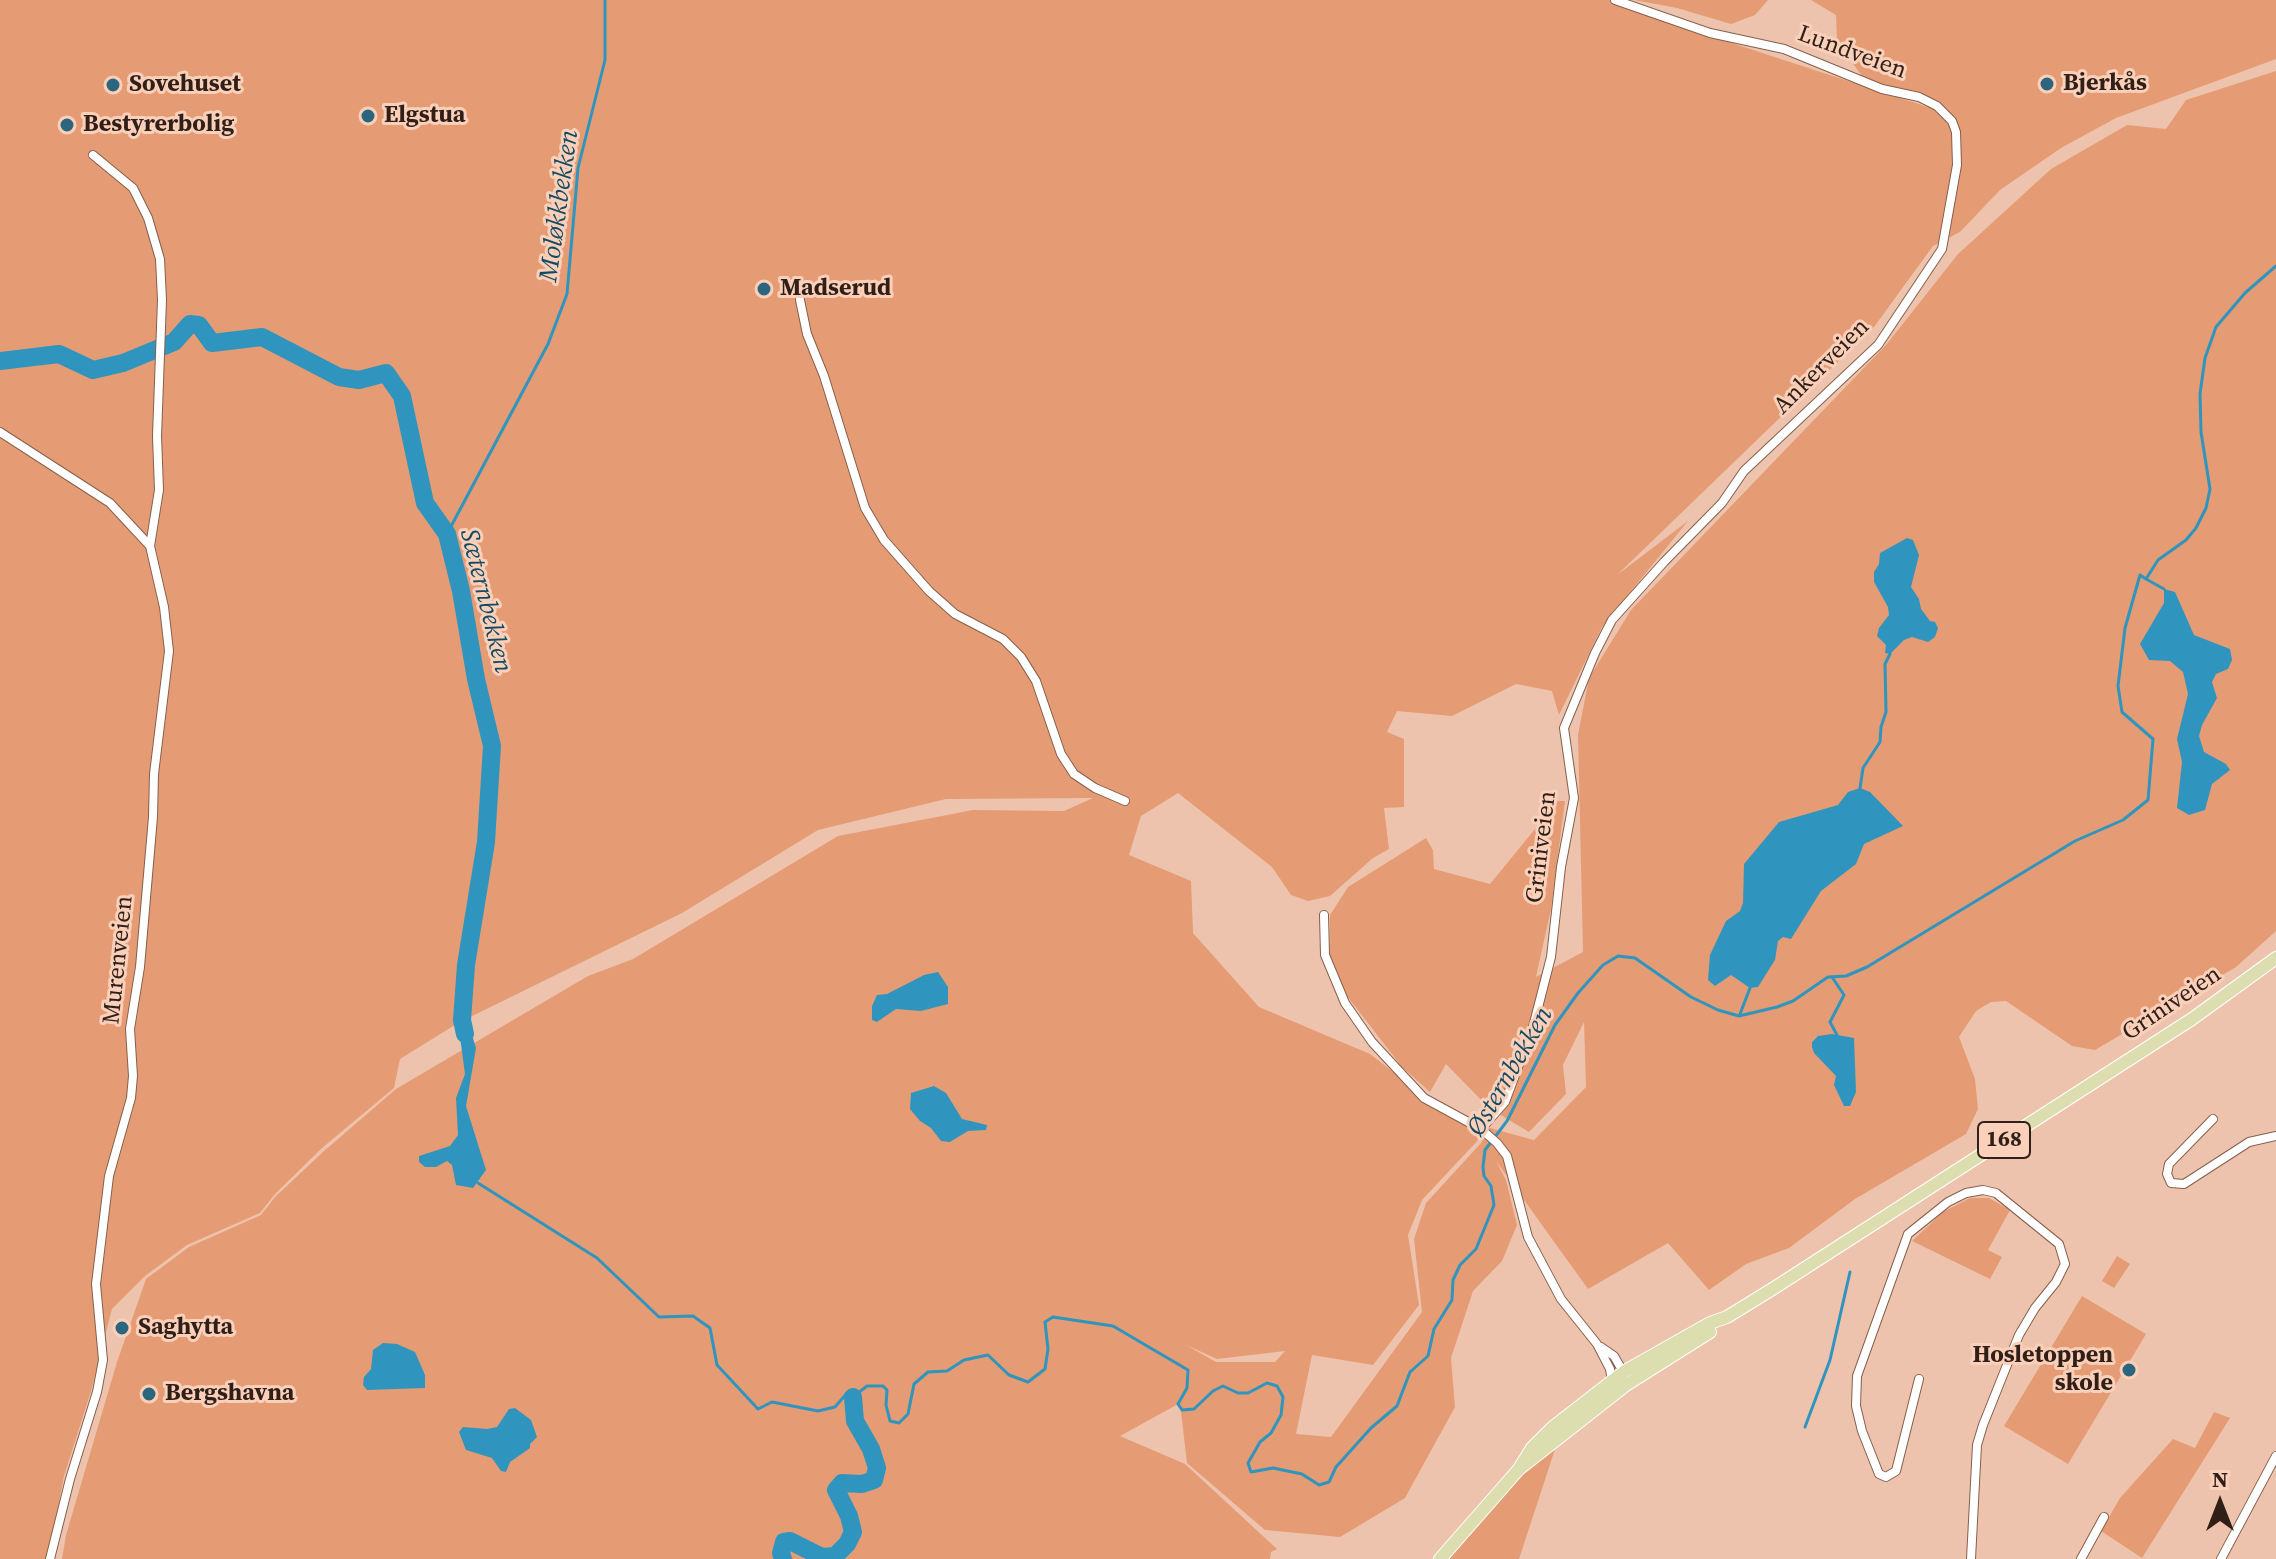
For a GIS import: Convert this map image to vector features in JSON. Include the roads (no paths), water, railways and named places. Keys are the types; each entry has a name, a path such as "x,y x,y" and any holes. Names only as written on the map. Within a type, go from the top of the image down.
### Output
{"main road":[{"name":"Griniveien","path":"1440,1559 1519,1469 1626,1378 1710,1323 1727,1317 2192,1019 2276,958"},
{"name":"Griniveien","path":"1519,1469 1532,1448 1553,1427 1612,1381 1626,1378"}],"street":[{"name":"Lundveien","path":"1615,0 1710,33 1784,49 1882,89 1919,97 1937,106 1952,121 1957,145 1957,165 1945,242"},
{"path":"93,155 133,188 148,218 160,259 159,490 150,546"},
{"name":"Ankerveien","path":"1744,471 1878,345 1945,242"},
{"path":"800,300 807,334 824,376 865,508 884,540 929,591 955,614 1003,639 1021,657 1036,681 1061,754 1074,774 1095,788 1125,801"},
{"path":"0,432 110,503 150,546"},
{"name":"Griniveien","path":"1485,1132 1505,1102 1533,1027 1551,957 1561,867 1573,806 1564,728 1570,711 1612,620 1722,503 1744,471"},
{"name":"Murenveien","path":"50,1559 70,1479 97,1392 103,1360 96,1284 109,1176 131,1098 130,1029 140,967 154,774 169,651 164,607 150,546"},
{"path":"1324,915 1325,955 1345,1003 1372,1042 1424,1098 1485,1132 1507,1156 1528,1237 1561,1299 1597,1344 1610,1369 1612,1381"},
{"path":"2213,1119 2169,1164 2167,1174 2171,1183 2184,1184 2249,1142 2276,1136"},
{"path":"1919,1379 1896,1471 1886,1477 1879,1474 1862,1431 1856,1406 1857,1376 1908,1234 1948,1202 1966,1193 1983,1190 1996,1193 2059,1244 2065,1264 2019,1335 1983,1425 1977,1445 1971,1559"},
{"path":"1597,1344 1614,1356 1626,1378"},
{"path":"2221,1559 2276,1456"},
{"path":"2081,1559 2104,1517"}],"water":[{"path":"1907,538 1913,540 1919,555 1911,587 1921,609 1938,628 1935,637 1928,642 1912,637 1904,640 1890,654 1885,653 1886,645 1877,636 1889,615 1888,607 1874,582 1874,572 1880,553"},
{"path":"2164,589 2175,592 2194,635 2230,649 2232,660 2228,669 2216,674 2212,682 2217,698 2199,736 2204,752 2226,764 2230,770 2212,784 2205,810 2189,815 2177,808 2182,762 2177,739 2188,694 2183,672 2170,661 2149,660 2140,644 2164,603"},
{"path":"1860,788 1870,792 1903,826 1864,844 1856,864 1821,891 1791,939 1783,937 1778,941 1775,960 1758,987 1750,988 1731,975 1715,986 1708,980 1710,955 1726,921 1740,911 1743,903 1744,864 1779,822 1838,805 1848,792"},
{"path":"938,972 948,987 948,1004 921,1011 896,1009 877,1022 872,1020 872,1006 877,995 887,994 924,975"},
{"path":"471,1032 476,1048 466,1106 486,1170 473,1188 456,1185 452,1165 447,1161 436,1167 425,1167 419,1162 419,1156 450,1146 458,1135 456,1098 465,1074 460,1037"},
{"path":"1832,1034 1854,1038 1856,1092 1850,1106 1844,1106 1834,1085 1836,1076 1812,1047 1818,1036"},
{"path":"934,1086 946,1093 962,1119 987,1125 986,1130 968,1131 950,1142 941,1141 910,1109 911,1093"},
{"path":"383,1343 397,1344 415,1352 425,1375 425,1388 367,1390 363,1385 364,1377 371,1369 373,1350"},
{"path":"515,1408 531,1420 537,1437 530,1448 510,1462 506,1472 501,1471 492,1458 466,1450 459,1432 463,1427 497,1427 509,1409"}],"waterway":[{"name":"Moløkkbekken","path":"447,534 548,344 567,294 578,168 605,60 605,0"},
{"name":"Østernbekken","path":"478,1183 597,1258 659,1317 693,1316 710,1328 717,1365 758,1409 772,1402 818,1411 835,1407 847,1393 853,1397 867,1386 883,1386 887,1390 886,1405 890,1421 899,1423 908,1414 914,1384 928,1372 947,1371 964,1360 988,1355 1009,1375 1028,1382 1045,1369 1048,1349 1045,1322 1053,1317 1113,1326 1188,1370 1187,1388 1178,1404 1182,1410 1194,1409 1223,1386 1238,1393 1248,1393 1267,1383 1277,1386 1283,1397 1281,1415 1248,1463 1251,1472 1273,1468 1302,1474 1319,1485 1329,1482 1336,1467 1371,1428 1397,1406 1410,1372 1428,1356 1434,1329 1452,1300 1453,1280 1460,1265 1476,1249 1494,1205 1491,1186 1484,1176 1485,1150 1507,1121 1555,1025 1603,965 1618,956 1635,958 1691,997 1739,1016 1777,1007 1793,1001 1828,977 1846,976 1867,967 2075,841 2123,820 2148,800 2153,739 2122,712 2118,686 2125,628 2140,575 2146,579 2158,560 2186,540 2206,508 2210,489 2201,432 2200,394 2205,358 2216,327 2245,293 2276,266"},
{"name":"Sæternbekken","path":"0,361 59,354 93,370 123,363 174,342 190,324 199,325 212,343 262,337 339,377 359,380 386,373 402,396 425,503 447,534 492,746 486,842 466,965 462,1020 465,1034"},
{"path":"2146,579 2164,589"},
{"path":"1860,788 1863,768 1880,742 1886,712 1885,664 1890,654"},
{"path":"1832,977 1844,995 1830,1022 1837,1035"},
{"path":"1740,1014 1750,988"},
{"path":"1805,1427 1830,1360 1850,1272"},
{"path":"783,1559 784,1542 790,1541 822,1557 835,1556 853,1532 836,1490 842,1483 862,1484 874,1480 877,1468 871,1449 855,1421 853,1397"}],"place":[{"name":"Bjerkås","path":"2047,84"},
{"name":"Sovehuset","path":"113,85"},
{"name":"Elgstua","path":"368,116"},
{"name":"Bestyrerbolig","path":"67,125"},
{"name":"Madserud","path":"764,289"},
{"name":"Saghytta","path":"122,1328"},
{"name":"Hosletoppen skole","path":"2129,1370"},
{"name":"Bergshavna","path":"149,1394"}]}
